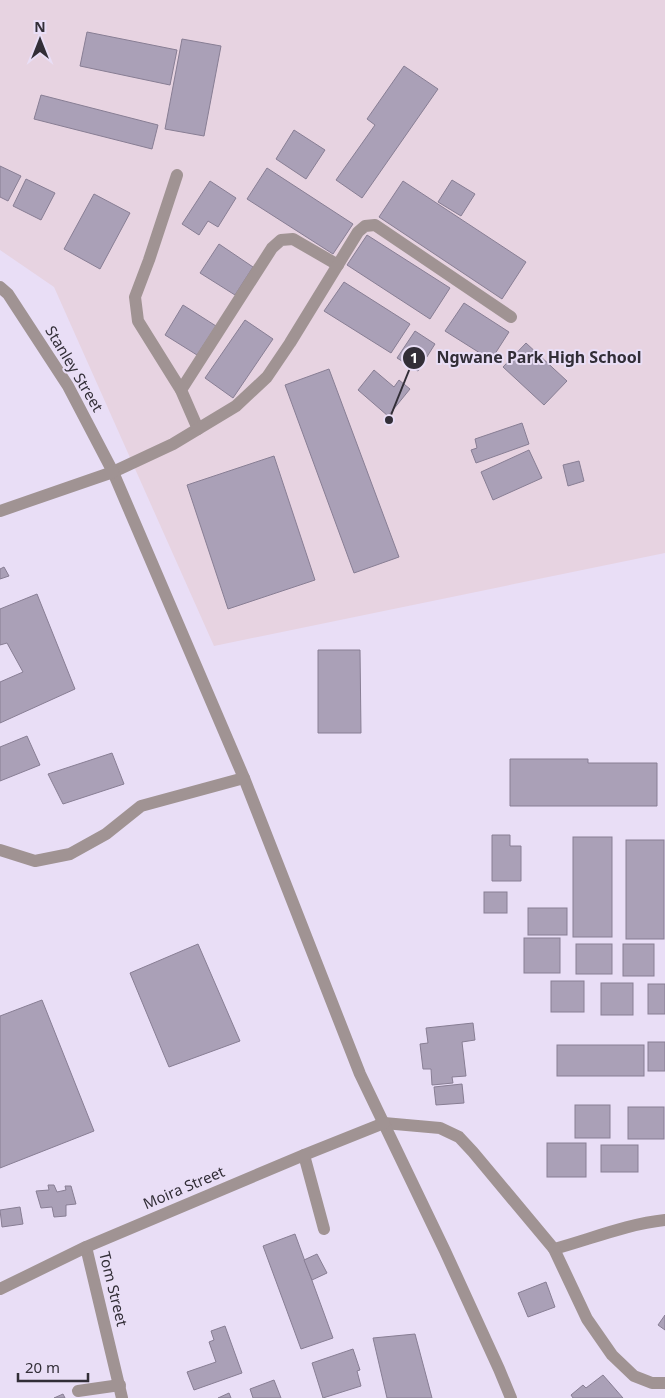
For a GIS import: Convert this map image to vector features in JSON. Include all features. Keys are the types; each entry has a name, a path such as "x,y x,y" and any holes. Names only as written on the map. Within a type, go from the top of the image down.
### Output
{"street":[{"path":"176,175 135,297 138,320 181,390 198,429"},
{"path":"0,511 113,472 173,444 236,406 267,377 358,232 365,226 375,225 512,317"},
{"path":"181,390 272,248 281,240 293,239 338,264"},
{"name":"Stanley Street","path":"0,287 8,294 68,386 113,472 244,778 360,1074 511,1398"},
{"path":"0,850 36,861 70,854 106,834 142,806 244,778"},
{"path":"384,1123 440,1128 459,1137 554,1249 586,1318 612,1355 634,1376 652,1383 665,1383"},
{"name":"Moira Street","path":"0,1289 86,1247 384,1123"},
{"path":"304,1155 324,1229"},
{"path":"554,1249 644,1222 665,1220"},
{"name":"Tom Street","path":"86,1247 121,1392"},
{"path":"78,1391 121,1392"}],"shaded area":[{"path":"0,0 665,0 665,553 214,646 54,287 0,250"}],"building":[{"path":"87,32 177,50 170,85 80,66"},
{"path":"182,39 221,46 204,136 165,129"},
{"path":"404,66 438,89 362,198 336,180 375,125 367,119"},
{"path":"41,95 158,125 152,149 34,119"},
{"path":"294,130 325,150 306,179 276,159"},
{"path":"0,166 21,176 8,201 0,197"},
{"path":"267,168 353,224 333,254 247,199"},
{"path":"26,179 55,193 41,220 13,206"},
{"path":"452,180 475,194 461,216 438,202"},
{"path":"210,181 236,198 218,227 208,221 199,235 182,224"},
{"path":"403,181 526,262 502,299 379,217"},
{"path":"94,194 130,213 100,269 64,249"},
{"path":"367,235 450,288 430,319 347,265"},
{"path":"219,244 253,267 235,295 200,273"},
{"path":"344,282 410,324 391,353 324,311"},
{"path":"464,303 509,332 491,360 445,331"},
{"path":"183,305 216,326 197,355 165,335"},
{"path":"245,320 273,339 233,398 205,378"},
{"path":"415,331 435,344 418,371 397,358"},
{"path":"526,343 567,381 544,405 503,367"},
{"path":"329,369 399,557 354,573 285,385"},
{"path":"374,370 394,387 399,380 410,389 388,416 358,390"},
{"path":"522,423 529,444 476,463 471,450 477,448 475,439"},
{"path":"529,450 542,478 493,500 481,472"},
{"path":"274,456 315,580 228,609 187,485"},
{"path":"579,461 584,481 568,486 563,465"},
{"path":"4,567 9,576 0,579 0,569"},
{"path":"37,594 75,689 0,723 0,682 23,672 7,643 0,645 0,609"},
{"path":"318,650 360,650 361,733 318,733"},
{"path":"27,736 40,765 0,781 0,747"},
{"path":"112,753 124,784 63,804 48,774"},
{"path":"510,759 588,759 588,763 657,763 657,806 510,806"},
{"path":"492,835 510,835 510,846 521,846 521,881 492,881"},
{"path":"573,837 612,837 612,937 573,937"},
{"path":"626,840 664,840 664,939 626,939"},
{"path":"484,892 507,892 507,913 484,913"},
{"path":"528,908 567,908 567,935 528,935"},
{"path":"524,938 560,938 560,973 524,973"},
{"path":"198,944 240,1041 169,1067 130,973"},
{"path":"576,944 612,944 612,974 576,974"},
{"path":"623,944 654,944 654,976 623,976"},
{"path":"551,981 584,981 584,1012 551,1012"},
{"path":"601,983 633,983 633,1015 601,1015"},
{"path":"648,984 665,984 665,1014 648,1014"},
{"path":"42,1000 94,1131 0,1168 0,1016"},
{"path":"473,1023 475,1040 462,1042 466,1076 452,1077 453,1083 432,1085 431,1069 423,1069 420,1044 428,1043 426,1028"},
{"path":"648,1042 665,1042 665,1071 648,1071"},
{"path":"557,1045 644,1045 644,1076 557,1076"},
{"path":"462,1084 464,1103 436,1105 434,1087"},
{"path":"575,1105 610,1105 610,1138 575,1138"},
{"path":"628,1107 664,1107 664,1139 628,1139"},
{"path":"547,1143 586,1143 586,1177 547,1177"},
{"path":"601,1145 638,1145 638,1172 601,1172"},
{"path":"48,1185 54,1185 57,1192 66,1190 65,1186 71,1186 76,1204 66,1205 66,1216 54,1217 52,1207 41,1208 36,1191 49,1190"},
{"path":"20,1207 23,1224 2,1227 0,1210"},
{"path":"295,1234 333,1338 301,1349 263,1246"},
{"path":"317,1254 327,1273 312,1280 304,1260"},
{"path":"546,1282 555,1307 528,1317 518,1293"},
{"path":"665,1315 665,1330 658,1325"},
{"path":"225,1326 242,1373 194,1390 187,1372 216,1362 209,1342 214,1340 211,1331"},
{"path":"415,1334 432,1398 387,1398 373,1338"},
{"path":"353,1349 360,1370 357,1371 361,1386 323,1398 312,1363"},
{"path":"603,1375 623,1398 573,1398 571,1395 583,1385 586,1388"},
{"path":"274,1380 281,1398 253,1398 250,1389"},
{"path":"229,1393 231,1398 218,1398"},
{"path":"63,1394 65,1398 54,1398"}],"place":[{"name":"Ngwane Park High School","path":"389,420"}]}
